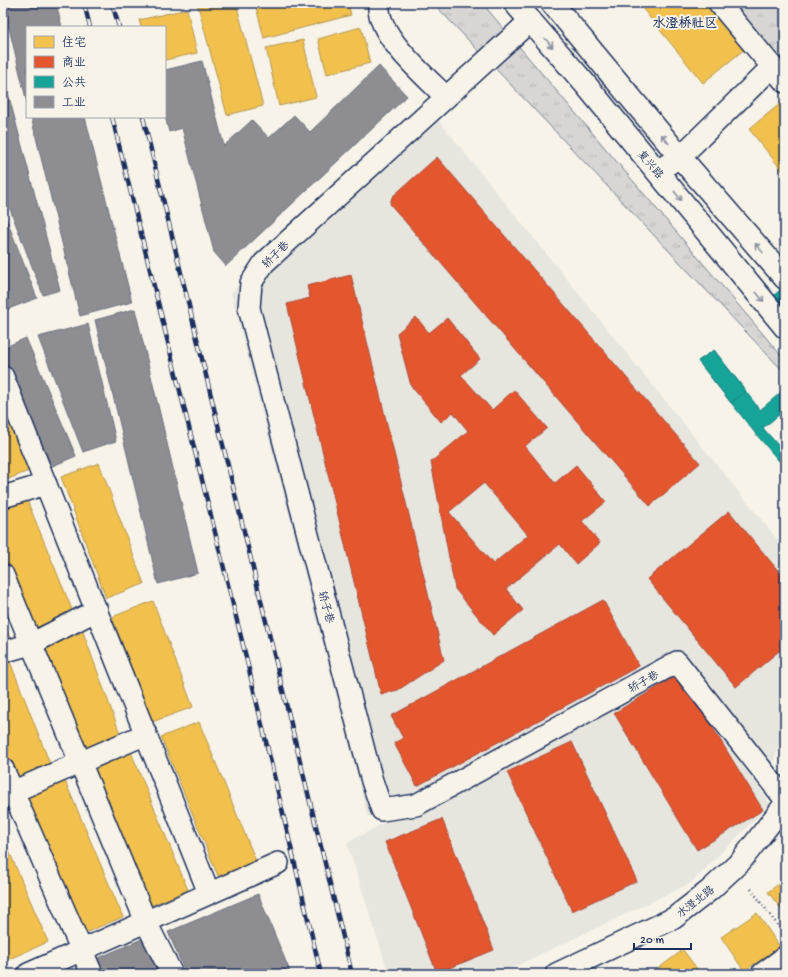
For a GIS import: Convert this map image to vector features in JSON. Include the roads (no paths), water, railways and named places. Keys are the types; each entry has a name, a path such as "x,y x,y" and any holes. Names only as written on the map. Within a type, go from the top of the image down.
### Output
{"main road":[{"name":"复兴路","path":"515,3 657,171 785,327"},
{"path":"552,3 680,157 785,278"}],"street":[{"path":"379,3 378,11 392,40 446,97"},
{"path":"657,171 680,157 778,75 719,3"},
{"name":"轿子巷","path":"530,21 264,263 251,283 249,308 372,781 382,810 416,805 677,662 785,799"},
{"path":"3,377 209,893"},
{"path":"3,497 46,484"},
{"path":"3,575 146,922 172,974"},
{"path":"3,652 31,644 97,610"},
{"path":"8,794 146,734"},
{"path":"3,770 8,794 92,974"},
{"name":"水澄北路","path":"556,974 674,918 710,890 741,861 785,804"},
{"path":"28,974 278,863"},
{"path":"762,974 785,957"}],"railway":[{"path":"84,3 90,26"},
{"path":"112,3 119,26"},
{"path":"112,118 245,653 321,974"},
{"path":"143,118 352,974"}],"district":[{"name":"水澄桥社区","path":"685,22"}]}
